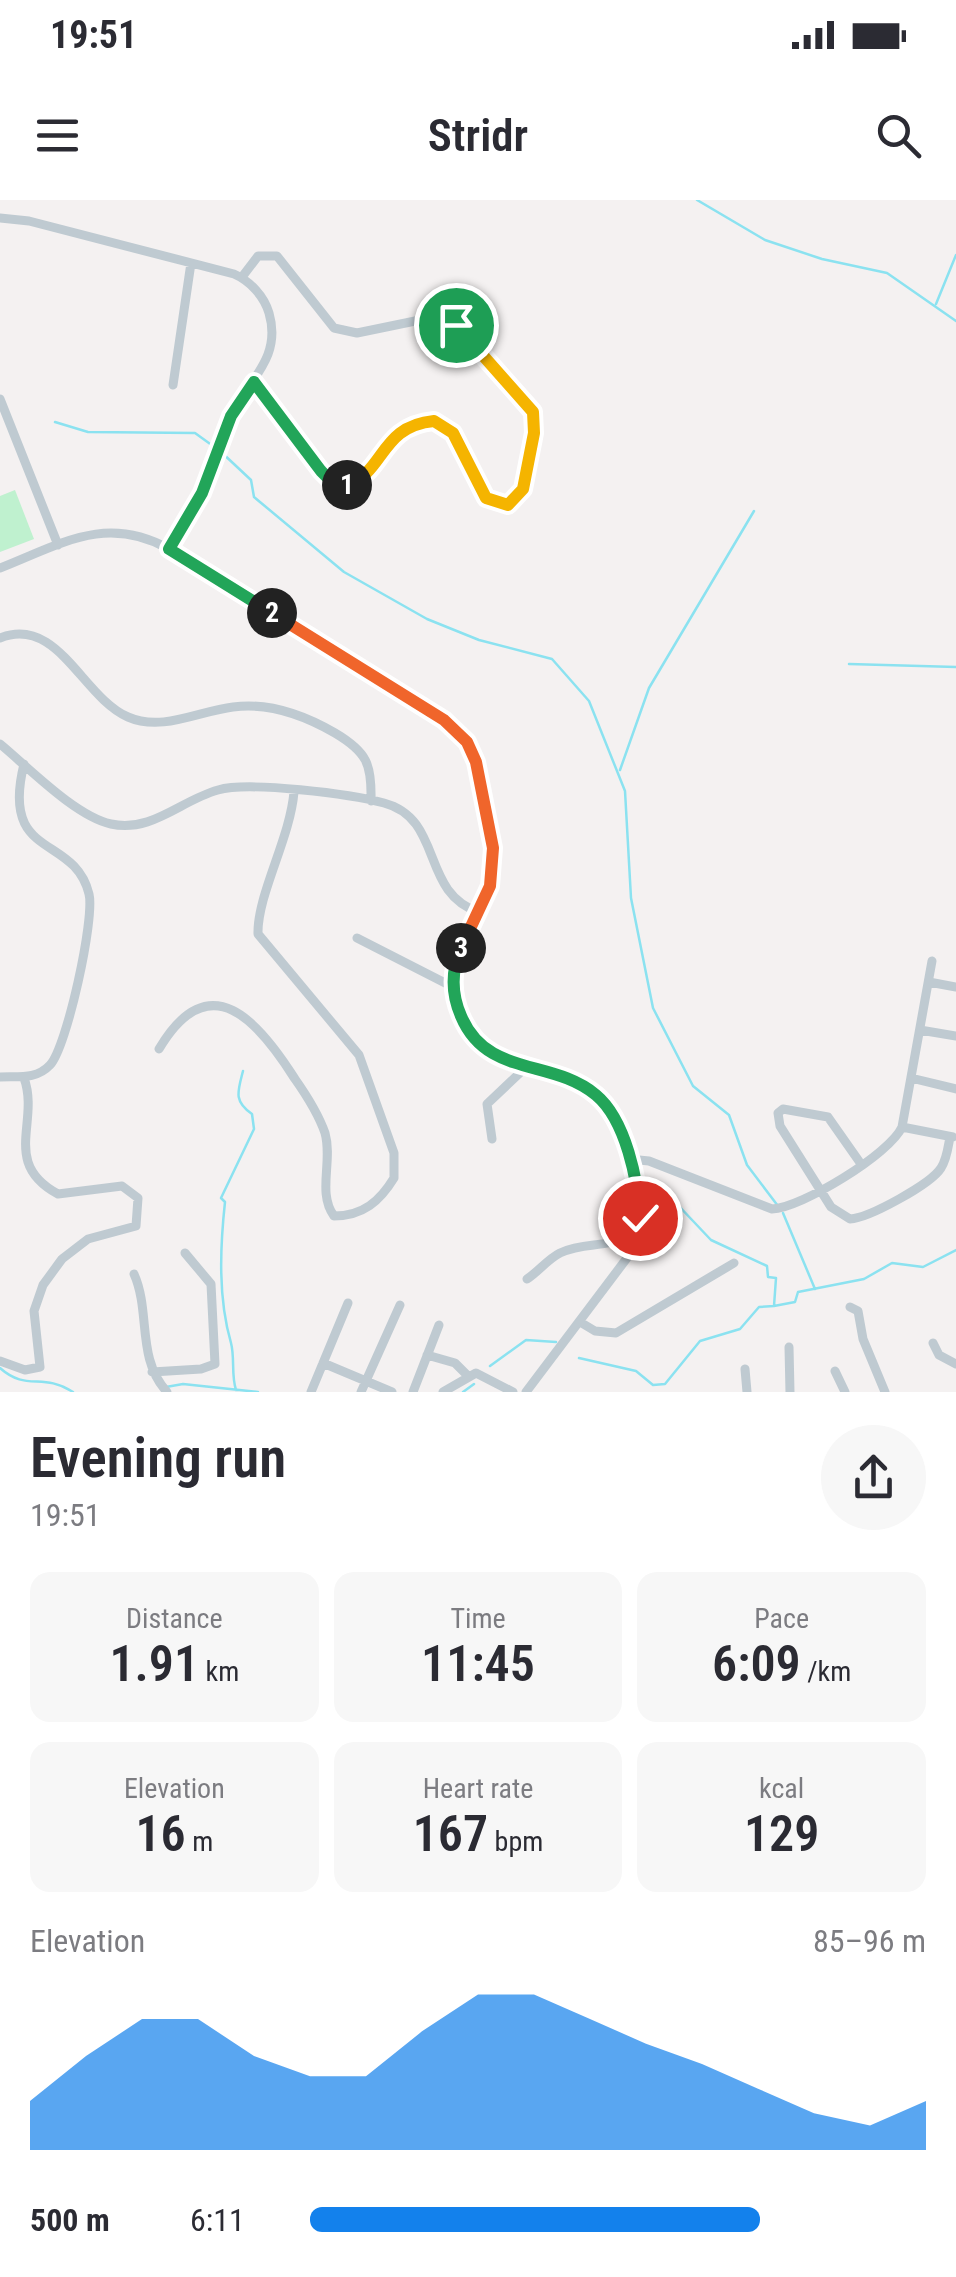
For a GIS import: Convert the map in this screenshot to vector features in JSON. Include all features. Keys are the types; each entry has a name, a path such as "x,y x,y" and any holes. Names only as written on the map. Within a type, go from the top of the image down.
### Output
{"street":[{"path":"0,218 29,221 242,278 267,305 273,330 272,350 222,436 202,493 169,549"},
{"path":"242,278 258,256 277,256 329,324 345,331 369,332 432,319 456,325 531,407 534,433 523,489 508,505 491,502 453,433 434,421 403,429 356,482 338,485 321,471 254,382"},
{"path":"173,385 192,264"},
{"path":"0,399 58,546"},
{"path":"0,568 58,546 122,530 169,549 434,714 467,742 479,772 493,848 492,878 458,954 452,987 472,1037 499,1060 574,1080 599,1097 616,1124 628,1159 640,1218 634,1246 526,1392"},
{"path":"0,638 21,633 48,641 102,699 141,721 178,720 245,706 284,710 314,721 368,758 371,800"},
{"path":"0,744 88,813 121,825 152,820 217,790 241,786 371,800 409,816 424,836 447,894 478,912"},
{"path":"0,1077 24,1078 42,1072 60,1048 90,906 80,876 26,843 17,830 10,800 24,764"},
{"path":"159,1049 178,1022 202,1007 220,1006 257,1024 320,1122 330,1158 326,1203 334,1216 350,1216 372,1205 394,1178 396,1160 352,1044 258,934 262,909 284,847 294,792"},
{"path":"357,938 452,987"},
{"path":"628,1159 648,1161 772,1209 784,1208 820,1190 861,1164 891,1144 902,1127 932,961"},
{"path":"929,982 956,987"},
{"path":"920,1030 956,1036"},
{"path":"492,1139 487,1104 526,1068"},
{"path":"0,1361 24,1370 40,1367 34,1315 43,1285 62,1260 88,1239 136,1226 140,1216 138,1198 122,1186 58,1194 34,1175 24,1151 28,1097 24,1078"},
{"path":"911,1078 956,1089"},
{"path":"861,1164 828,1116 780,1110 780,1126 838,1216 866,1216 940,1170 953,1138 902,1127"},
{"path":"527,1278 563,1252 620,1240 628,1232 638,1198"},
{"path":"152,1372 201,1370 215,1364 210,1284 185,1253"},
{"path":"580,1322 595,1331 616,1333 711,1282 734,1263"},
{"path":"134,1274 143,1296 152,1372 166,1392"},
{"path":"311,1392 348,1303"},
{"path":"361,1392 400,1304"},
{"path":"850,1307 858,1311 864,1339 885,1392"},
{"path":"413,1392 439,1326"},
{"path":"934,1342 940,1355 956,1364"},
{"path":"789,1347 790,1392"},
{"path":"427,1356 455,1363 467,1375"},
{"path":"324,1363 392,1392"},
{"path":"746,1369 747,1392"},
{"path":"835,1370 845,1392"},
{"path":"443,1392 467,1375 482,1374 513,1392"}],"green space":[{"path":"15,490 34,539 0,552 0,496"}],"waterway":[{"path":"697,200 765,240 822,259 887,273 956,321"},
{"path":"936,304 956,255"},
{"path":"55,422 88,432 195,433 213,446"},
{"path":"219,450 251,480 254,497 344,572 427,619 479,640 552,659 589,701 625,791 631,898 653,1008 693,1086 729,1115 747,1165 778,1206"},
{"path":"620,770 649,688 754,511"},
{"path":"849,664 956,667"},
{"path":"236,1390 222,1291 225,1202 221,1198 254,1129 252,1114 238,1095 243,1071"},
{"path":"656,1199 676,1203 711,1240 767,1266 768,1277 776,1278 774,1306 795,1302 798,1292 864,1279 892,1263 923,1267 956,1250"},
{"path":"783,1213 815,1289"},
{"path":"579,1358 636,1371 653,1385 665,1384 700,1341 740,1329 759,1307 774,1306"},
{"path":"490,1366 526,1340 556,1342"},
{"path":"0,1368 18,1379 52,1383 73,1392"},
{"path":"166,1387 183,1384 258,1392"},
{"path":"463,1392 474,1384"}],"route":[{"path":"456,325 533,412 529,462 523,489 516,500 502,506 486,498 453,433 434,421 411,425 393,436 356,482 345,486 333,483 254,382 226,425 202,493 169,549 444,720 467,742 479,772 494,865 490,886 458,954 452,987 457,1007 472,1037 499,1060 574,1080 599,1097 622,1138 640,1203 640,1218"}]}
